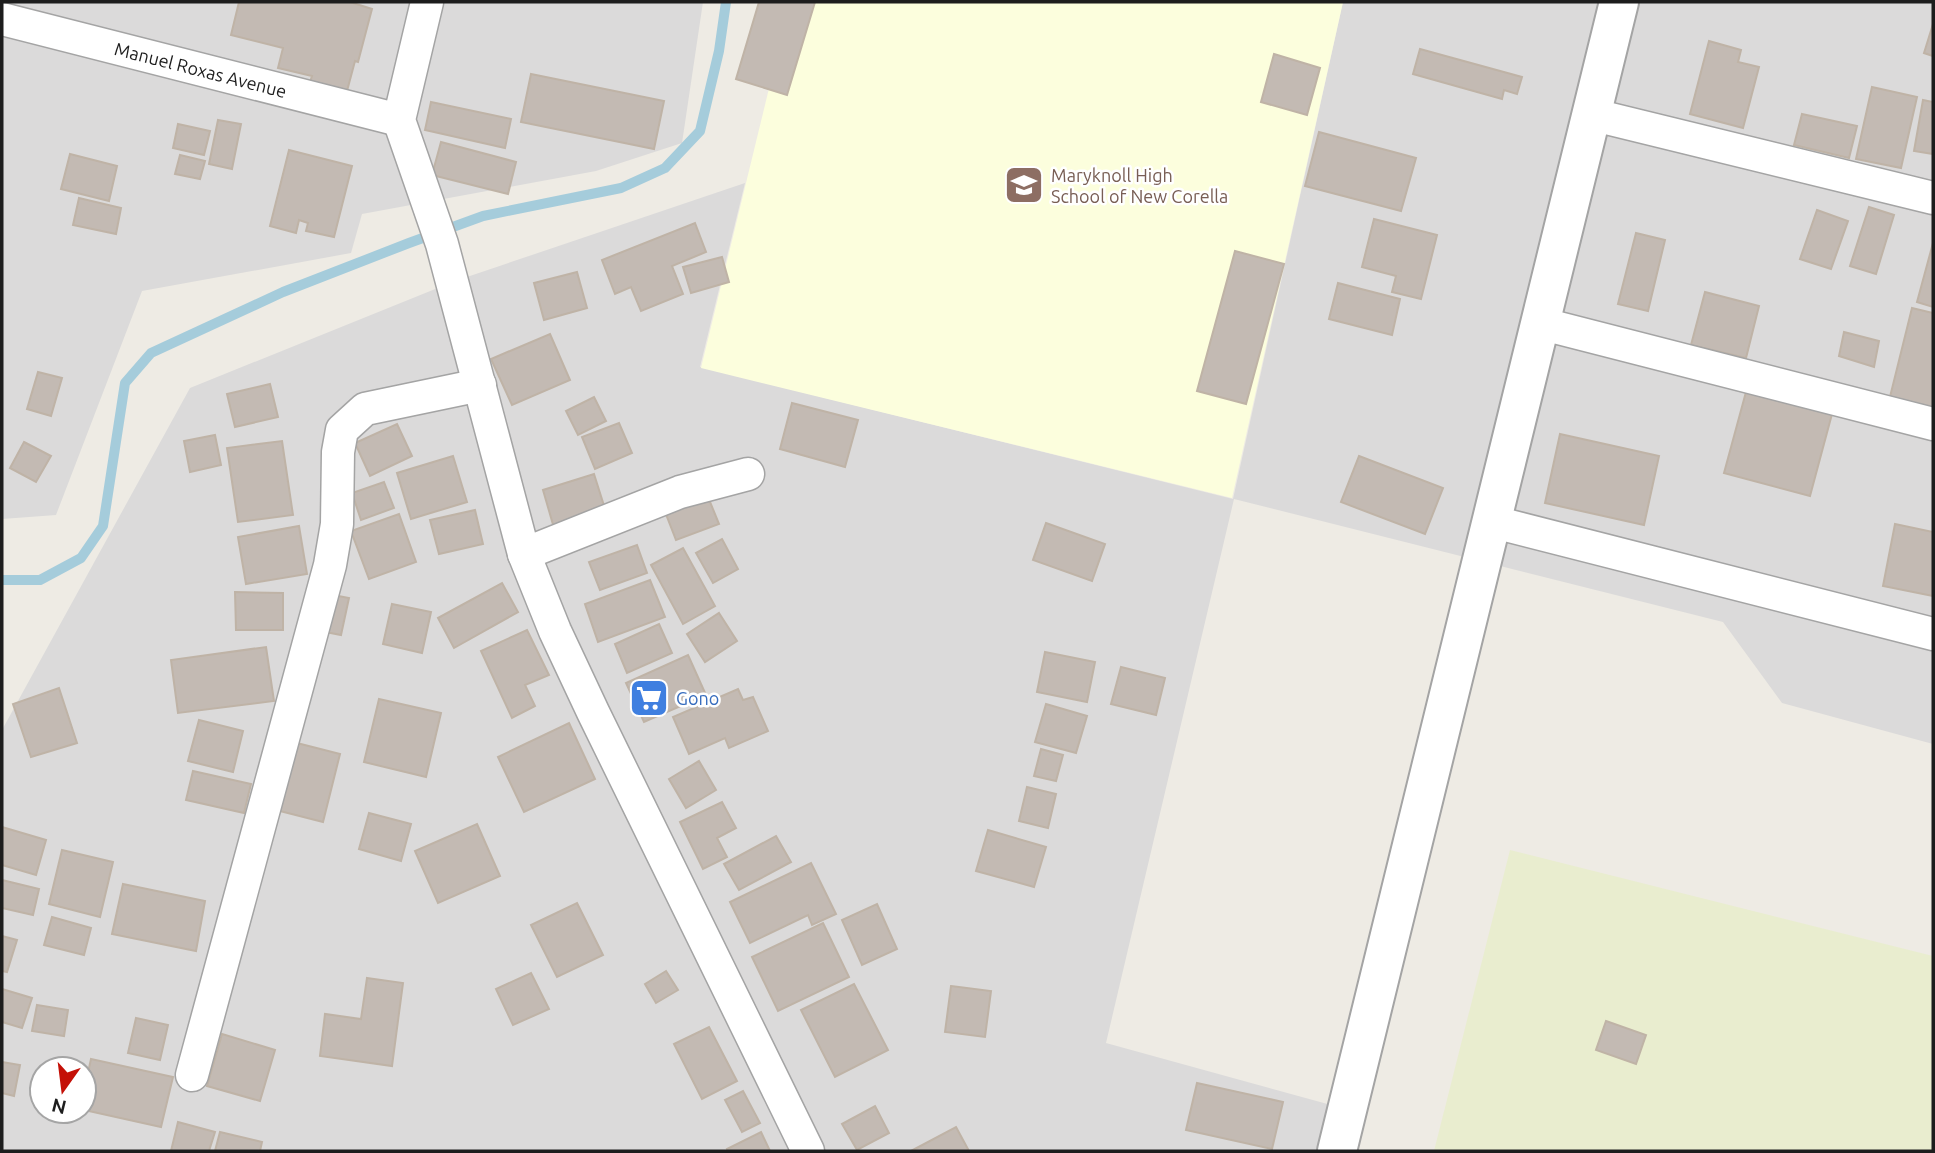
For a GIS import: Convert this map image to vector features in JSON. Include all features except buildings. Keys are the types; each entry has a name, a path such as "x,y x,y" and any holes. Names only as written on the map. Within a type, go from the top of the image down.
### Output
{"street":[{"path":"427,2 399,120 442,244 524,554 555,631 593,712 808,1151"},
{"path":"1337,1151 1619,2"},
{"name":"Manuel Roxas Avenue","path":"2,19 399,120"},
{"path":"1590,114 1933,198"},
{"path":"1539,323 1933,424"},
{"path":"192,1075 330,565 337,524 341,430 365,409 480,385"},
{"path":"524,554 680,492 748,474"},
{"path":"1490,521 1933,634"}],"shaded area":[{"path":"2,2 703,2 682,143 596,171 362,214 351,253 142,291 56,515 2,519"},
{"name":"Maryknoll High School of New Corella","path":"790,2 1343,2 1232,498 701,368"},
{"path":"1343,2 1933,2 1933,744 1782,703 1723,622 1234,499 1106,1043 1342,1108 1332,1151 2,1151 2,730 190,388 455,281 745,183 700,367 1233,499"},
{"path":"1510,850 1933,956 1933,1151 1434,1151"}],"waterway":[{"path":"2,580 40,580 81,558 103,526 125,383 151,353 283,292 483,216 621,188 665,168 700,131 719,51 726,2"}],"place":[{"name":"Maryknoll High School of New Corella","path":"1024,185"},
{"name":"Gono","path":"649,698"}]}
